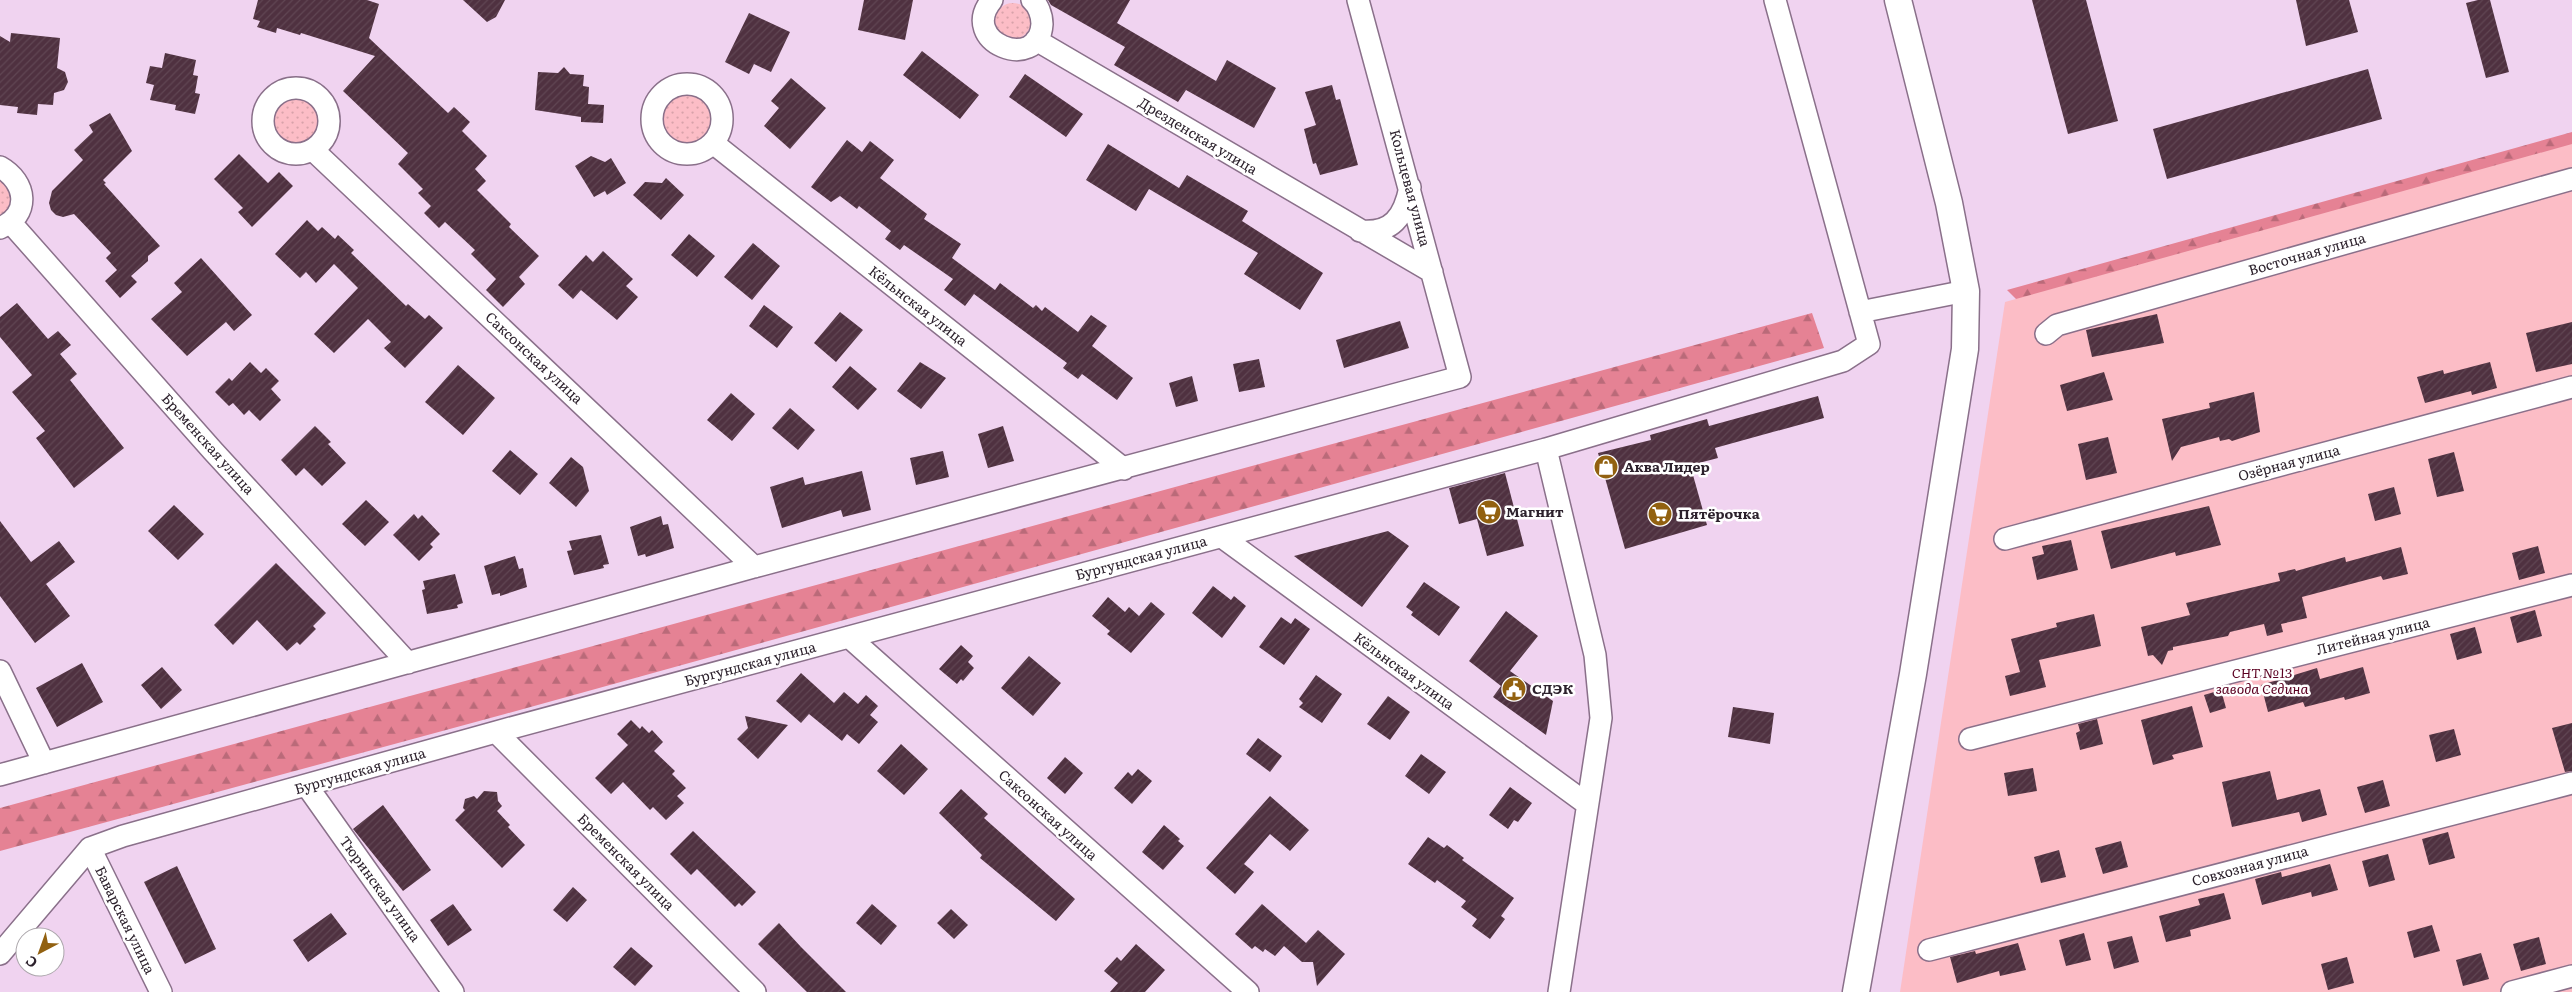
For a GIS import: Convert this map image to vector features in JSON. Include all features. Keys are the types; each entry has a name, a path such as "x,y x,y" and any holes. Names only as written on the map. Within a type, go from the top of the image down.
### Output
{"street":[{"path":"992,0 986,7 983,19 985,28 993,41 1005,49 1019,50 1036,40 1042,21 1039,9 1032,0"},
{"name":"Кольцевая улица","path":"1124,469 1460,377 1358,0"},
{"path":"1775,0 1860,312 1966,291"},
{"path":"1856,992 1913,674 1965,349 1966,291 1949,203 1898,0"},
{"name":"Дрезденская улица","path":"1036,40 1432,272"},
{"name":"Кёльнская улица","path":"713,142 1124,469"},
{"name":"Саксонская улица","path":"313,150 754,567"},
{"name":"Бременская улица","path":"0,167 11,174 18,183 22,196 22,206 5,226 408,662"},
{"name":"Восточная улица","path":"2046,334 2057,325 2572,180"},
{"path":"1360,231 1374,232 1388,227 1399,218 1406,205 1410,187"},
{"name":"Бургундская улица","path":"0,954 90,848 123,836 496,732 1546,450 1843,361 1869,344 1860,312"},
{"name":"Озёрная улица","path":"2005,539 2572,387"},
{"path":"1546,450 1596,655 1601,718 1559,992"},
{"path":"0,775 754,567 1124,469"},
{"name":"Кёльнская улица","path":"1222,537 1587,804"},
{"name":"Литейная улица","path":"1970,739 2572,585"},
{"name":"Саксонская улица","path":"849,637 1248,992"},
{"path":"0,671 44,763"},
{"name":"Бременская улица","path":"496,732 755,992"},
{"name":"Совхозная улица","path":"1929,950 2572,783"},
{"name":"Тюринская улица","path":"306,786 453,992"},
{"name":"Баварская улица","path":"90,848 161,992"},
{"path":"2512,992 2572,976"}],"green space":[{"path":"1013,3 1020,4 1026,8 1030,14 1030,28 1026,34 1020,38 1013,39 1006,38 1000,34 996,28 995,21 996,14 1000,8 1006,4"},
{"path":"294,94 303,96 314,105 319,119 317,128 308,139 294,144 285,142 274,133 269,119 271,110 280,99"},
{"path":"687,94 696,96 707,105 712,119 710,128 701,139 687,144 678,142 667,133 662,119 664,110 673,99"},
{"path":"2572,132 2572,173 2037,320 2007,290"},
{"name":"СНТ №13 завода Седина","path":"2572,144 2572,992 1900,992 2005,302"},
{"path":"0,177 16,200 0,223"},
{"path":"1812,313 1824,348 505,714 0,851 0,808"}],"building":[{"path":"258,0 367,0 379,4 369,38 448,113 454,107 470,122 462,131 487,156 475,169 486,181 477,190 511,224 509,227 539,256 519,277 525,284 503,307 486,290 496,279 471,254 475,250 445,222 439,228 424,213 431,206 418,193 423,189 398,164 408,153 343,91 375,56 301,33 300,35 277,28 276,33 257,27 260,21 253,19"},
{"path":"463,0 505,0 496,17 487,22"},
{"path":"864,0 913,0 905,40 858,30"},
{"path":"1048,0 1130,0 1117,23 1216,81 1227,60 1276,88 1254,128 1186,90 1178,102 1114,65 1125,47 1051,5"},
{"path":"2032,0 2086,0 2118,121 2068,134"},
{"path":"2296,0 2349,0 2358,32 2306,46"},
{"path":"2490,0 2509,72 2486,78 2466,3"},
{"path":"749,13 790,32 771,72 754,64 749,74 725,62"},
{"path":"11,33 60,38 57,68 65,72 68,82 64,90 54,93 53,105 38,104 37,115 17,113 18,107 0,105 0,36 10,42"},
{"path":"922,51 979,95 960,119 903,75"},
{"path":"165,53 196,60 193,75 198,76 195,93 200,94 195,114 175,110 176,105 150,100 154,85 146,83 150,66 162,68"},
{"path":"564,67 570,74 584,75 583,86 589,87 588,104 604,105 603,123 581,122 581,117 535,110 538,72 558,73"},
{"path":"2368,69 2382,119 2167,179 2153,129"},
{"path":"1025,74 1083,114 1066,137 1009,97"},
{"path":"791,78 826,108 790,149 764,126 779,108 771,101"},
{"path":"1332,85 1336,100 1340,99 1358,165 1320,175 1316,163 1313,164 1304,129 1316,125 1305,92"},
{"path":"110,113 132,151 103,180 106,183 104,184 160,246 148,256 148,261 131,276 137,282 120,298 105,281 117,270 106,258 111,253 74,214 63,217 56,215 51,210 49,203 52,191 83,160 74,150 93,132 89,125"},
{"path":"847,140 862,152 870,141 894,160 880,178 927,214 924,219 961,244 952,258 995,290 1000,283 1033,308 1036,305 1042,311 1045,307 1078,332 1091,315 1107,326 1092,346 1133,378 1117,400 1082,374 1078,379 1063,368 1067,363 974,294 965,306 944,290 953,279 904,245 900,250 885,239 891,231 859,206 857,209 840,196 831,202 811,187"},
{"path":"1108,144 1179,188 1187,175 1248,211 1242,221 1323,273 1300,310 1244,274 1258,253 1149,189 1136,211 1086,180"},
{"path":"239,154 268,183 279,172 293,186 252,227 238,212 243,208 214,179"},
{"path":"591,156 605,162 611,158 626,183 607,195 605,191 594,197 575,166"},
{"path":"666,178 684,195 661,220 633,195 645,182 662,183"},
{"path":"307,220 318,231 322,227 335,239 338,235 354,250 351,253 406,306 408,304 425,319 429,315 443,328 405,368 384,348 391,342 368,319 334,353 314,334 358,288 334,264 316,283 306,272 300,278 275,254"},
{"path":"689,234 715,256 697,277 671,255"},
{"path":"753,243 780,266 752,300 724,277"},
{"path":"603,251 633,279 626,286 638,297 617,320 581,290 573,299 558,285 586,255 593,262"},
{"path":"201,258 252,315 234,331 226,322 187,356 151,319 182,292 174,283"},
{"path":"17,303 48,339 58,331 71,345 60,354 77,374 70,380 124,448 74,488 36,438 45,431 12,392 32,375 0,337 0,317"},
{"path":"764,305 793,327 777,348 749,326"},
{"path":"840,312 863,330 836,362 814,343"},
{"path":"2157,314 2164,343 2092,357 2086,330"},
{"path":"1400,321 1409,348 1344,368 1336,340"},
{"path":"2572,322 2572,364 2536,372 2526,333"},
{"path":"1259,359 1265,387 1239,392 1233,364"},
{"path":"250,362 261,373 266,368 279,381 271,389 281,400 260,421 249,410 244,415 233,403 229,406 215,392 229,378 232,381"},
{"path":"920,362 946,378 921,409 897,391"},
{"path":"2490,362 2497,388 2472,395 2471,391 2425,403 2417,377 2443,370 2444,374"},
{"path":"458,365 495,398 463,435 425,402"},
{"path":"850,366 877,389 858,410 832,387"},
{"path":"2104,372 2113,400 2067,411 2060,385"},
{"path":"1192,376 1198,401 1176,407 1169,383"},
{"path":"2254,392 2260,432 2232,441 2229,439 2220,441 2219,437 2181,447 2172,461 2162,419 2210,408 2209,403"},
{"path":"731,393 755,414 732,441 707,420"},
{"path":"1818,396 1824,418 1715,448 1718,458 1695,464 1696,467 1691,468 1707,525 1625,549 1598,453 1651,440 1650,435 1707,419 1709,426"},
{"path":"790,408 815,430 798,450 772,428"},
{"path":"315,426 331,442 328,444 346,463 322,486 304,468 296,476 281,460"},
{"path":"1003,426 1014,461 988,468 978,434"},
{"path":"2108,437 2117,473 2086,480 2078,444"},
{"path":"510,450 538,474 520,495 492,471"},
{"path":"943,451 949,477 916,485 910,458"},
{"path":"2454,452 2464,491 2437,497 2428,459"},
{"path":"571,457 583,467 589,491 576,507 549,483"},
{"path":"862,471 871,510 843,517 841,510 782,528 770,487 803,477 805,485"},
{"path":"1505,473 1524,546 1487,556 1477,519 1459,524 1449,488"},
{"path":"2394,487 2401,514 2375,521 2368,494"},
{"path":"366,500 389,522 365,546 342,524"},
{"path":"174,505 204,534 178,560 148,531"},
{"path":"2209,506 2221,545 2176,556 2175,552 2111,569 2101,531"},
{"path":"414,514 418,519 422,515 440,534 430,544 433,547 419,561 393,535"},
{"path":"661,516 663,525 668,524 674,548 646,557 645,554 638,556 630,527"},
{"path":"0,521 31,562 59,541 75,562 46,584 70,616 35,643 0,596"},
{"path":"1388,531 1409,546 1362,607 1294,556"},
{"path":"601,535 609,564 603,565 604,568 574,575 567,551 572,550 569,541"},
{"path":"2071,540 2078,570 2037,580 2032,557 2044,554 2042,546"},
{"path":"2538,546 2545,573 2519,580 2512,553"},
{"path":"2401,547 2408,574 2383,580 2381,576 2302,597 2307,618 2281,624 2283,632 2267,636 2264,624 2230,632 2228,636 2173,647 2173,650 2168,651 2162,665 2153,655 2148,656 2141,627 2190,615 2186,603 2280,581 2278,573 2295,569 2296,571 2345,557 2346,562"},
{"path":"515,556 519,569 523,568 527,587 500,596 500,593 492,595 484,566"},
{"path":"276,563 326,613 313,626 316,629 300,645 297,642 287,651 257,620 233,645 214,625"},
{"path":"455,574 463,603 457,605 458,608 427,614 422,590 425,589 423,581"},
{"path":"1424,582 1460,607 1439,636 1411,615 1413,612 1406,607"},
{"path":"1213,586 1231,600 1234,596 1246,606 1222,638 1192,613"},
{"path":"1108,597 1125,612 1129,607 1139,616 1151,602 1165,614 1131,653 1107,634 1110,631 1092,616"},
{"path":"2535,610 2542,636 2517,643 2510,617"},
{"path":"1506,611 1538,636 1510,671 1553,701 1546,735 1493,697 1501,686 1469,661"},
{"path":"2094,614 2101,646 2039,660 2046,687 2010,696 2005,676 2020,672 2011,639 2057,627 2056,623"},
{"path":"1281,617 1291,624 1295,618 1310,629 1284,665 1259,647"},
{"path":"2475,627 2482,653 2457,660 2450,634"},
{"path":"961,645 973,656 968,662 974,668 963,681 961,679 957,684 939,669"},
{"path":"1029,656 1061,683 1033,716 1001,688"},
{"path":"82,663 103,702 57,727 36,688"},
{"path":"162,667 182,690 161,709 141,685"},
{"path":"2363,667 2370,693 2345,700 2344,697 2305,707 2303,702 2268,712 2261,685 2317,668 2320,679"},
{"path":"801,673 834,703 844,692 858,704 866,695 878,706 870,715 878,722 859,744 847,734 842,741 809,714 801,723 776,701"},
{"path":"1316,675 1342,694 1322,723 1299,707 1303,703 1299,699"},
{"path":"2221,690 2226,708 2210,713 2204,695"},
{"path":"1388,696 1410,712 1390,740 1367,724"},
{"path":"2192,706 2203,747 2172,755 2174,759 2153,765 2141,720"},
{"path":"1733,707 1774,713 1770,744 1728,737"},
{"path":"745,716 788,725 758,759 737,739 748,728"},
{"path":"2097,719 2103,744 2080,750 2076,733 2080,731 2078,724"},
{"path":"631,720 640,729 642,726 649,733 652,730 663,742 654,751 675,771 672,774 686,788 677,796 684,803 666,820 653,807 650,810 623,782 611,794 595,778 628,745 617,734"},
{"path":"2572,723 2572,771 2565,772 2552,728"},
{"path":"2454,729 2461,755 2436,762 2429,735"},
{"path":"1258,738 1282,756 1270,772 1246,754"},
{"path":"901,744 928,769 904,795 877,771"},
{"path":"1421,754 1446,772 1429,794 1405,776"},
{"path":"1065,757 1083,773 1065,794 1047,778"},
{"path":"2033,768 2037,791 2008,796 2004,773"},
{"path":"1138,769 1152,781 1132,804 1114,788 1128,772 1132,776"},
{"path":"2270,771 2277,800 2320,789 2327,815 2302,822 2299,812 2232,827 2222,782"},
{"path":"2383,780 2390,806 2365,813 2357,787"},
{"path":"1510,787 1532,803 1518,822 1514,820 1508,829 1489,815"},
{"path":"961,789 988,814 984,818 1075,899 1056,921 980,858 982,855 939,813"},
{"path":"484,791 497,792 498,801 502,806 497,811 510,825 508,827 525,845 502,868 455,820 465,810 463,808 465,799 474,796 477,799"},
{"path":"1270,796 1309,830 1290,851 1270,834 1244,864 1254,872 1235,894 1206,868"},
{"path":"383,805 431,870 403,891 353,829"},
{"path":"1164,825 1180,839 1178,841 1184,846 1163,870 1142,852"},
{"path":"693,831 756,892 742,906 739,903 735,907 697,869 691,875 670,854"},
{"path":"2448,832 2455,858 2429,865 2422,839"},
{"path":"1428,837 1444,848 1447,845 1464,858 1462,860 1514,898 1501,916 1505,919 1490,939 1472,926 1477,919 1461,907 1466,901 1437,880 1435,883 1408,864"},
{"path":"2121,841 2128,867 2103,874 2095,848"},
{"path":"2059,850 2066,877 2041,883 2034,857"},
{"path":"2388,854 2395,880 2369,887 2362,861"},
{"path":"2330,864 2338,890 2312,897 2311,892 2262,905 2255,879 2281,872 2282,877"},
{"path":"177,866 216,949 185,964 144,882"},
{"path":"573,887 587,900 567,922 553,910"},
{"path":"2224,893 2231,919 2190,930 2191,936 2166,942 2159,916 2200,905 2198,899"},
{"path":"453,904 472,930 448,946 430,920"},
{"path":"872,904 897,926 881,945 856,923"},
{"path":"1262,904 1306,943 1318,930 1345,954 1317,986 1313,962 1302,962 1284,946 1275,956 1265,949 1263,952 1255,946 1252,949 1235,934"},
{"path":"951,909 968,925 954,939 937,923"},
{"path":"331,913 347,934 308,962 293,940"},
{"path":"779,923 846,992 807,992 758,944"},
{"path":"2432,925 2440,951 2414,958 2407,932"},
{"path":"2084,933 2091,960 2066,966 2059,940"},
{"path":"2132,936 2139,962 2114,969 2107,942"},
{"path":"2539,937 2546,964 2521,971 2513,944"},
{"path":"2018,943 2026,970 2000,976 1999,971 1957,983 1950,957 1975,951 1976,954"},
{"path":"1136,944 1165,970 1145,992 1110,992 1118,983 1104,971 1117,957 1121,961"},
{"path":"631,947 653,966 635,986 613,967"},
{"path":"2481,953 2489,979 2463,986 2456,960"},
{"path":"2347,957 2354,983 2328,990 2321,964"}],"place":[{"name":"Аква Лидер","path":"1606,467"},
{"name":"Магнит","path":"1489,512"},
{"name":"Пятёрочка","path":"1660,514"},
{"name":"СДЭК","path":"1514,689"}]}
